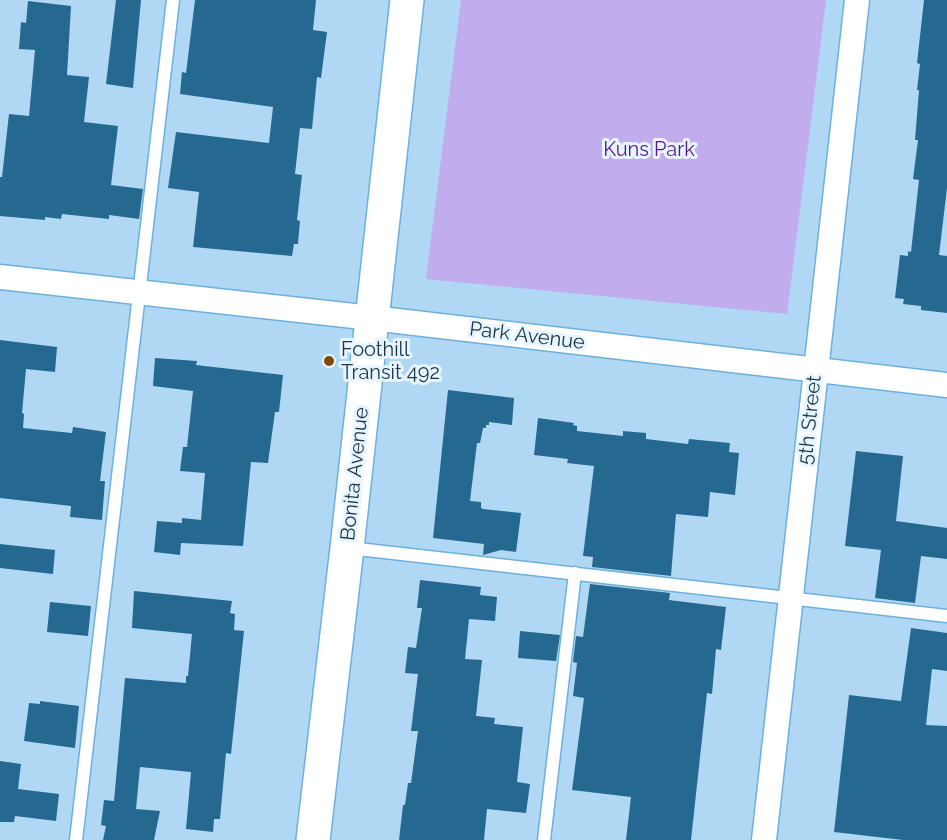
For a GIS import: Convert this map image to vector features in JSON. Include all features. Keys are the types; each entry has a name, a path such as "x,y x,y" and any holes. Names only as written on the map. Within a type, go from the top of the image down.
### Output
{"main road":[{"name":"Bonita Avenue","path":"313,840 407,0"}],"street":[{"name":"5th Street","path":"764,840 857,0"},
{"name":"Park Avenue","path":"0,277 947,385"}],"lane":[{"path":"76,840 173,0"},
{"path":"347,548 947,616"},
{"path":"544,840 574,573"}],"green space":[{"name":"Kuns Park","path":"461,0 826,0 787,314 426,279"}],"building":[{"path":"116,0 141,0 133,88 106,84"},
{"path":"195,0 316,0 313,30 327,32 321,78 317,77 312,129 300,128 295,174 302,175 297,220 300,221 298,244 294,244 292,256 193,247 199,192 168,188 176,132 269,143 273,107 180,94 182,72 186,73"},
{"path":"924,0 947,0 947,188 939,255 947,256 947,313 921,310 921,306 903,304 904,299 895,298 900,255 908,256 908,251 911,252 919,180 913,179 918,140 915,140 920,64 917,63"},
{"path":"28,1 71,6 67,75 89,77 84,122 118,126 111,185 143,189 139,219 109,215 109,219 62,214 61,219 45,217 45,220 0,216 0,177 2,177 9,114 29,116 35,50 19,49 21,22 26,23"},
{"path":"0,340 57,347 55,372 26,369 23,428 72,433 73,427 106,432 100,481 105,481 102,520 70,517 71,506 0,498"},
{"path":"155,358 197,361 196,365 283,375 279,412 275,412 268,463 251,462 243,546 181,543 180,555 154,552 157,521 182,523 182,518 201,520 205,473 180,471 183,447 187,447 193,391 153,386"},
{"path":"448,390 514,398 512,425 489,422 486,428 483,428 480,443 477,443 470,501 481,502 483,509 521,513 516,552 501,550 483,555 484,544 433,538"},
{"path":"538,418 574,423 577,431 623,436 623,431 646,433 646,439 688,444 689,439 730,443 729,452 739,453 735,495 710,492 708,517 676,514 671,576 592,567 593,557 583,556 594,466 567,463 568,459 534,455"},
{"path":"856,451 903,456 896,521 947,528 947,559 921,556 915,603 875,598 881,550 845,546"},
{"path":"0,544 55,550 53,574 0,568"},
{"path":"420,580 481,587 480,595 497,597 495,621 469,619 465,659 482,660 476,716 495,718 494,724 523,727 517,782 530,784 526,813 487,809 484,840 399,840 403,805 405,805 408,783 411,783 418,731 411,731 418,674 405,673 408,647 416,648 422,608 417,608"},
{"path":"590,584 670,593 669,600 726,607 721,650 716,649 712,694 707,693 691,840 626,840 631,797 572,790 584,698 573,696 577,663 573,662 576,636 583,637"},
{"path":"134,591 232,601 230,613 235,614 234,630 244,631 231,754 226,753 220,819 214,819 213,832 186,829 191,772 140,767 136,809 160,811 154,840 103,840 106,826 101,825 104,800 114,801 125,678 186,683 186,676 188,676 192,634 132,628"},
{"path":"50,602 91,606 88,636 47,632"},
{"path":"911,628 947,633 947,671 932,669 926,725 947,726 947,840 903,840 834,832 849,695 901,701"},
{"path":"520,631 560,635 556,661 518,658"},
{"path":"40,701 79,706 75,748 24,741 29,703 40,704"},
{"path":"0,761 21,764 18,789 59,794 56,821 15,816 14,822 0,822"}],"place":[{"name":"Foothill Transit 492","path":"329,361"}]}
